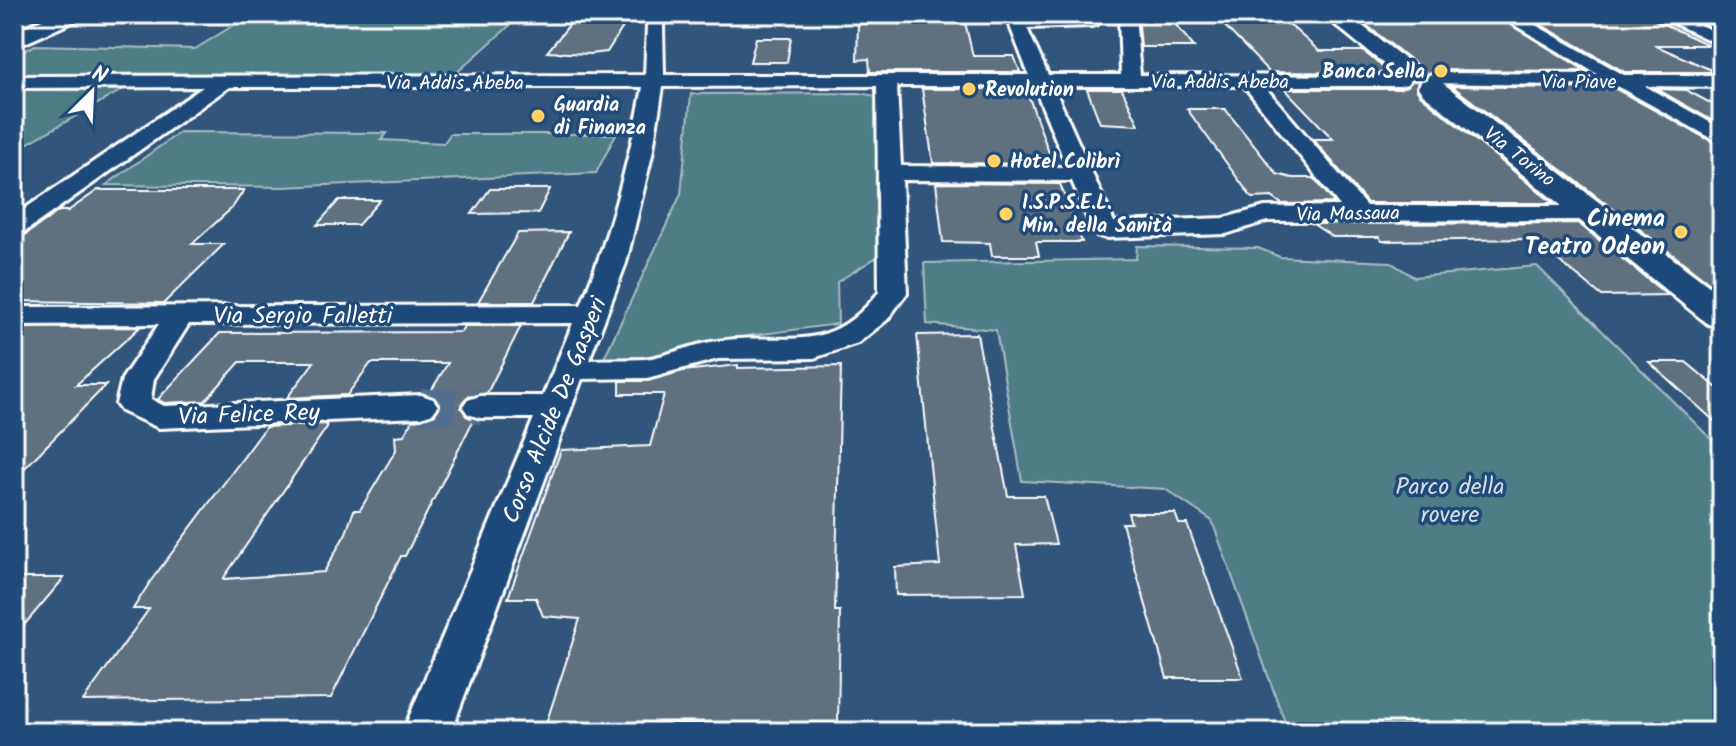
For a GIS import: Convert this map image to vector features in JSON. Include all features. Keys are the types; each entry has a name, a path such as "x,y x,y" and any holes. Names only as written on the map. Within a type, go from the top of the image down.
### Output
{"street":[{"path":"14,41 71,14"},
{"name":"Corso Alcide De Gasperi","path":"427,732 612,263 630,189 638,170 654,82 655,26 659,14"},
{"path":"890,173 1081,174 1018,26 1019,23 1092,21 1094,14"},
{"path":"1127,14 1131,81"},
{"name":"Via Torino","path":"1333,14 1721,314"},
{"path":"1504,14 1722,138"},
{"path":"1662,14 1722,41"},
{"name":"Via Addis Abeba","path":"14,82 1419,80"},
{"name":"Via Piave","path":"1419,80 1722,81"},
{"path":"1250,81 1358,212"},
{"path":"14,228 224,82"},
{"path":"569,370 647,368 717,350 814,349 847,337 877,314 893,293 887,82"},
{"name":"Via Massaua","path":"1081,174 1105,230 1226,226 1265,214 1593,213"},
{"name":"Via Sergio Falletti","path":"14,316 591,314"},
{"name":"Via Felice Rey","path":"179,316 138,379 133,404 159,417 421,406"},
{"path":"480,407 555,407"}],"green space":[{"path":"252,14 523,14 454,75 14,77 14,56 35,45 195,49"},
{"path":"14,90 122,90 14,151"},
{"path":"859,93 876,96 877,257 837,282 838,324 702,342 648,357 604,358 681,194 691,94"},
{"path":"180,132 387,133 381,140 444,143 450,134 616,134 596,173 282,187 106,185"},
{"name":"Parco della rovere","path":"1137,246 1258,248 1280,257 1390,262 1414,277 1537,266 1722,450 1722,725 1286,725 1212,521 1165,489 1022,481 996,330 927,324 924,263 1136,259"}],"building":[{"path":"578,14 630,16 607,52 547,52"},
{"path":"903,14 963,14 973,56 1014,56 1020,72 870,72 869,59 857,60 858,22 904,22"},
{"path":"1138,14 1167,14 1194,47 1141,47"},
{"path":"1352,14 1493,14 1586,71 1436,70 1423,78 1425,71"},
{"path":"1522,14 1642,14 1709,45 1654,45 1716,72 1625,72"},
{"path":"1219,20 1284,20 1319,51 1363,51 1390,73 1269,72"},
{"path":"756,38 791,38 787,62 750,62"},
{"path":"1418,81 1416,89 1420,95 1553,203 1367,203 1313,139 1333,139 1285,89 1400,89"},
{"path":"1452,86 1616,89 1722,147 1722,292"},
{"path":"922,89 1026,89 1053,164 933,163"},
{"path":"1087,89 1122,89 1139,125 1100,123"},
{"path":"1657,89 1686,90 1722,109 1722,126"},
{"path":"1187,109 1225,109 1277,174 1314,178 1334,203 1282,204 1272,197 1252,198"},
{"path":"936,183 1060,184 1082,242 1036,242 1039,256 992,256 990,243 943,242"},
{"path":"490,189 550,189 538,213 472,214"},
{"path":"98,190 244,190 232,208 192,244 224,244 164,303 14,301 14,239 25,235 59,211 68,211"},
{"path":"339,200 380,200 358,225 317,225"},
{"path":"1578,223 1667,295 1602,296 1532,239 1382,241 1379,237 1333,237 1313,224"},
{"path":"569,232 534,302 478,302 518,233"},
{"path":"464,326 521,326 487,393 467,397 461,405 466,416 474,419 405,556 401,556 331,698 83,701 149,609 133,609 150,582 266,427 326,424 327,427 223,579 324,572 346,533 354,510 360,510 396,450 395,436 404,435 413,420 434,416 440,408 435,397 429,394 448,363 371,363 347,395 287,398 314,362 240,362 205,401 164,403 158,399 220,333 461,332"},
{"path":"140,327 76,385 106,385 14,479 14,338 27,328"},
{"path":"977,334 1008,496 1044,496 1056,544 1016,545 1025,594 896,595 895,567 940,565 917,335"},
{"path":"1649,362 1686,362 1722,392 1722,428"},
{"path":"738,365 738,368 841,366 835,611 840,611 838,723 546,724 580,619 543,616 536,598 508,598 561,450 650,446 664,394 620,394 620,381 648,381 683,371"},
{"path":"1128,513 1175,513 1179,524 1187,524 1243,678 1167,678 1122,523 1131,523"},
{"path":"14,578 64,578 14,637"}],"tunnel":[{"path":"421,406 480,407"}],"place":[{"name":"Banca Sella","path":"1441,71"},
{"name":"Revolution","path":"969,89"},
{"name":"Guardia di Finanza","path":"538,116"},
{"name":"Hotel Colibrì","path":"994,161"},
{"name":"I.S.P.S.E.L. Min. della Sanità","path":"1006,214"},
{"name":"Cinema Teatro Odeon","path":"1681,232"}]}
